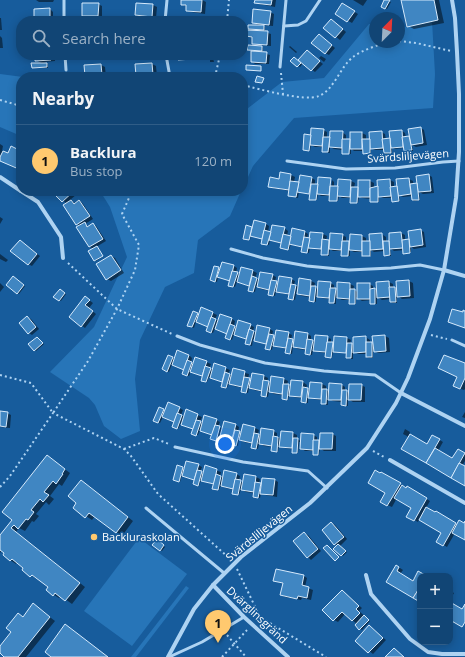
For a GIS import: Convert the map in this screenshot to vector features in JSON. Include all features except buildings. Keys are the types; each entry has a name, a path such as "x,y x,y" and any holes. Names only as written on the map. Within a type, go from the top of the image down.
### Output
{"street":[{"name":"Svärdsliljevägen","path":"168,657 194,609 213,585 234,563 327,488 367,448 396,403 408,378 444,270 456,198 459,161 459,94 455,18 452,0"},
{"path":"0,177 16,188"},
{"path":"29,196 38,202 61,238 63,258"},
{"path":"444,270 465,276"},
{"path":"401,393 465,426"},
{"path":"390,460 465,503"},
{"path":"366,576 371,594 410,639 428,652 442,654 465,654"},
{"name":"Dvärglinsgränd","path":"213,585 252,625 288,657"}],"lane":[{"path":"64,0 64,16"},
{"path":"165,16 167,0"},
{"path":"280,66 286,0"},
{"path":"284,26 298,25 306,21 320,0"},
{"path":"65,60 66,70"},
{"path":"167,60 169,72"},
{"name":"Svärdsliljevägen","path":"287,161 346,169 396,168 459,161"},
{"path":"231,250 263,258 307,266 349,270 420,265 444,270"},
{"path":"177,336 200,345 265,363 324,371 375,375 401,393"},
{"path":"452,340 465,346"},
{"path":"176,447 243,462 308,472 327,488"},
{"path":"146,508 224,574"},
{"path":"168,657 202,642 244,617"}],"path":[{"path":"227,16 229,0"},
{"path":"405,42 457,52"},
{"path":"248,86 306,98 319,96 333,84 339,72 353,57 370,48"},
{"path":"216,72 219,60"},
{"path":"280,66 283,94"},
{"path":"0,100 16,105"},
{"path":"0,487 10,476 88,361 117,309 135,270 139,245 122,214 130,196"},
{"path":"63,258 117,309 177,336"},
{"path":"424,333 452,340"},
{"path":"0,375 31,383 53,413 124,450 131,456 158,494 234,563 260,617 326,657"},
{"path":"124,450 154,438 176,447"},
{"path":"367,448 390,460"},
{"path":"222,657 252,625 266,620"},
{"path":"221,631 246,657"}],"shaded area":[{"path":"432,21 435,74 433,108 294,118 253,166 248,177 248,108 282,82 324,78 369,24 369,48 405,48 405,27"},
{"path":"0,74 16,76 16,134 0,127"},
{"path":"103,196 239,196 230,216 198,240 194,273 165,287 140,340 135,379 140,431 121,439 104,426 95,405 89,398 50,372 94,327 127,257 110,207"},
{"path":"139,538 187,574 132,646 84,611"},
{"path":"186,586 189,588 136,657 131,657"}],"place":[{"name":"Backluraskolan","path":"94,537"},
{"name":"Backlura","path":"218,643"}]}
